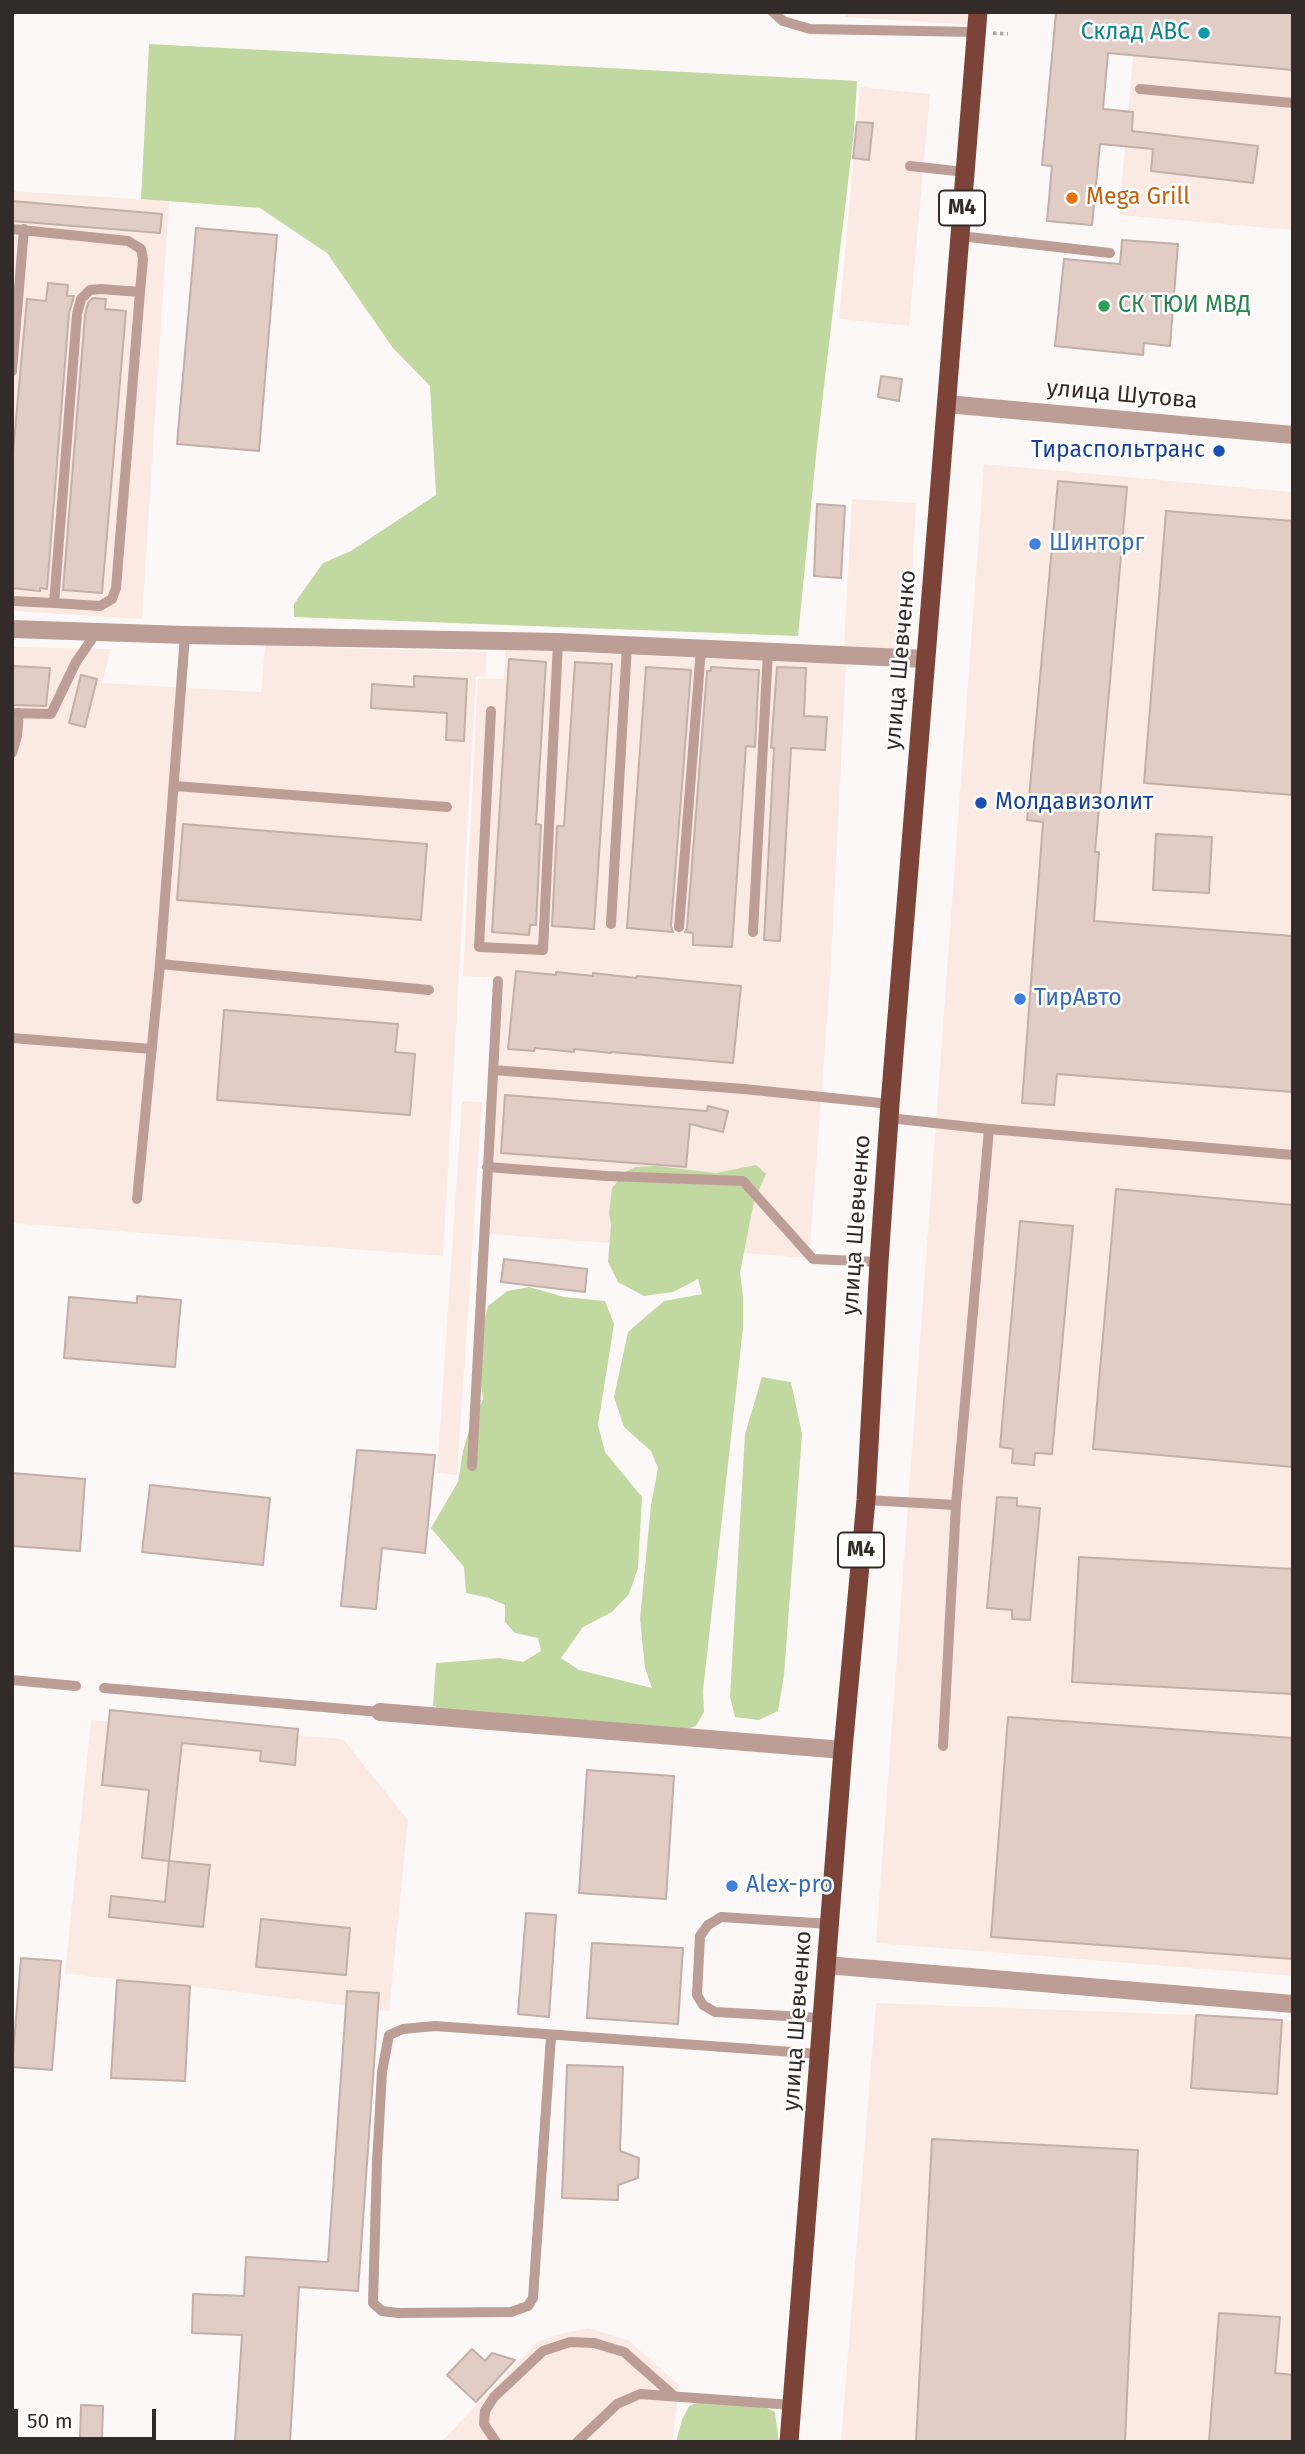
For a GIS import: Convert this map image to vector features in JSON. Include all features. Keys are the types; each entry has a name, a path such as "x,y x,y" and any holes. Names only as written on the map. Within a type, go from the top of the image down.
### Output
{"highway":[{"name":"улица Шевченко","path":"789,2442 843,1750 866,1500 889,1111 977,22"}],"street":[{"name":"улица Шутова","path":"946,404 1293,435"},
{"path":"12,629 558,642 926,659"},
{"path":"380,1712 843,1750"},
{"path":"826,1965 1293,2004"}],"lane":[{"path":"773,12 783,21 810,29 977,22"},
{"path":"1140,89 1293,103"},
{"path":"910,166 965,172"},
{"path":"12,371 18,229 128,241 141,249 144,259 116,588 112,599 100,606 12,601"},
{"path":"960,236 1111,253"},
{"path":"54,603 77,314 81,299 90,290 140,292"},
{"path":"12,752 17,737 16,713 51,715 76,662 96,633"},
{"path":"137,1199 160,964 185,635"},
{"path":"491,711 479,947 543,950 558,642"},
{"path":"611,924 627,645"},
{"path":"679,927 701,649"},
{"path":"753,932 768,651"},
{"path":"175,786 447,807"},
{"path":"160,964 429,990"},
{"path":"472,1466 498,981"},
{"path":"12,1038 152,1049"},
{"path":"493,1070 744,1089 989,1129 1293,1155"},
{"path":"943,1746 956,1505 989,1129"},
{"path":"486,1167 607,1176 743,1181 813,1259 878,1262"},
{"path":"866,1500 956,1505"},
{"path":"12,1680 76,1686"},
{"path":"104,1688 380,1712"},
{"path":"822,2018 715,2012 703,2005 697,1995 700,1936 708,1925 721,1917 830,1924"},
{"path":"551,2036 533,2298 528,2306 511,2312 382,2311 373,2303 382,2072 389,2035 403,2029 435,2026 820,2054"},
{"path":"496,2442 484,2424 485,2411 495,2397 543,2351 570,2342 594,2343 624,2352 673,2395"},
{"path":"577,2442 617,2404 639,2394 792,2404"}],"shaded area":[{"path":"845,12 973,12 972,25 845,17"},
{"path":"1137,12 1293,12 1293,230 1119,215"},
{"path":"860,87 930,94 909,326 839,319"},
{"path":"12,191 169,201 142,619 12,611"},
{"path":"984,464 1293,492 1293,1976 876,1943"},
{"path":"852,499 916,503 908,652 844,648"},
{"path":"265,646 487,652 485,676 476,677 443,1256 12,1223 12,647 111,649 102,683 261,692"},
{"path":"505,650 846,664 830,981 809,1258 488,1234 504,978 463,976 478,678 504,679"},
{"path":"462,1101 482,1102 457,1475 437,1473"},
{"path":"91,1720 343,1739 408,1820 389,2011 190,1986 65,1974"},
{"path":"876,2003 1293,2021 1293,2442 841,2442"},
{"path":"589,2328 628,2340 679,2385 672,2442 441,2442 537,2342"}],"green space":[{"path":"149,44 857,81 854,131 798,636 294,617 294,604 323,563 351,551 436,495 430,386 393,348 327,253 260,208 141,199"},
{"path":"756,1165 766,1174 754,1201 740,1273 743,1328 703,1691 704,1712 696,1726 684,1730 457,1713 433,1706 436,1663 500,1658 523,1662 541,1651 538,1638 515,1633 505,1622 505,1605 466,1593 464,1567 431,1528 458,1482 471,1424 483,1399 478,1357 488,1306 507,1291 529,1287 564,1297 605,1301 614,1324 598,1425 605,1452 642,1497 638,1568 629,1594 612,1612 583,1627 561,1658 579,1670 652,1688 645,1668 640,1619 651,1505 658,1468 651,1451 624,1427 614,1397 628,1332 664,1301 702,1294 698,1279 673,1292 644,1296 618,1282 608,1262 612,1188 625,1172 636,1167 656,1166 716,1173"},
{"path":"762,1377 791,1382 802,1434 784,1675 778,1711 759,1720 735,1717 730,1697 745,1434"},
{"path":"751,2401 775,2412 779,2442 676,2442 689,2406 699,2402"}],"building":[{"path":"1056,12 1293,12 1293,70 1108,53 1103,109 1133,112 1132,131 1258,146 1253,183 1151,171 1153,149 1100,144 1092,225 1047,221 1052,166 1042,165"},
{"path":"857,122 873,123 869,160 853,158"},
{"path":"12,201 162,214 160,233 12,221"},
{"path":"196,228 277,235 259,451 177,444"},
{"name":"СК ТЮИ МВД","path":"1122,240 1178,244 1170,346 1144,343 1143,355 1055,346 1064,259 1120,264"},
{"path":"48,283 68,285 67,296 74,296 69,313 47,589 40,588 40,591 12,588 12,463 27,299 46,301"},
{"path":"93,298 106,299 105,309 126,311 102,593 63,590 85,315 88,303"},
{"path":"881,376 902,379 899,401 878,397"},
{"path":"1058,481 1127,487 1095,852 1099,852 1094,921 1293,936 1293,1092 1057,1074 1054,1105 1022,1103 1043,822 1027,820"},
{"path":"817,504 845,506 841,578 814,576"},
{"path":"1166,511 1293,521 1293,795 1144,783"},
{"path":"509,659 546,662 536,824 541,825 536,925 530,925 529,935 492,932"},
{"path":"575,662 612,664 594,929 552,926 557,826 564,826"},
{"path":"12,666 50,668 46,706 12,705"},
{"path":"646,667 691,670 671,926 673,932 627,928"},
{"path":"711,667 759,670 755,747 746,746 732,947 693,945 693,933 685,932 707,671 711,671"},
{"path":"777,667 806,668 804,716 827,717 825,750 791,748 780,941 764,940 774,748 771,748"},
{"path":"81,675 97,679 85,727 69,723"},
{"path":"414,676 467,679 464,741 446,740 447,713 371,708 372,684 414,687"},
{"path":"183,824 427,844 421,920 177,900"},
{"path":"1156,834 1212,837 1209,893 1153,890"},
{"path":"516,971 593,976 593,973 741,986 733,1063 574,1049 574,1052 535,1048 534,1051 508,1049"},
{"path":"224,1010 398,1024 395,1052 415,1054 410,1115 217,1100"},
{"path":"505,1095 707,1111 708,1106 728,1111 723,1132 690,1124 686,1167 501,1153"},
{"path":"1116,1189 1293,1205 1293,1467 1093,1449"},
{"path":"1020,1221 1073,1226 1052,1454 1035,1453 1034,1465 1012,1463 1013,1449 1000,1447"},
{"path":"504,1259 587,1269 585,1292 501,1282"},
{"path":"137,1296 181,1300 175,1367 64,1358 69,1297 137,1303"},
{"path":"357,1450 435,1455 425,1553 382,1548 376,1609 341,1606"},
{"path":"12,1473 85,1479 80,1551 12,1546"},
{"path":"150,1485 270,1498 263,1565 142,1552"},
{"path":"997,1497 1017,1498 1017,1506 1040,1508 1030,1620 1012,1619 1012,1610 987,1608"},
{"path":"1079,1557 1293,1569 1293,1694 1072,1682"},
{"path":"110,1710 298,1729 295,1765 260,1761 261,1751 182,1743 169,1861 142,1858 149,1790 102,1785"},
{"path":"1008,1717 1293,1738 1293,1959 991,1937"},
{"path":"587,1770 674,1776 666,1899 579,1893"},
{"path":"169,1861 210,1865 203,1927 109,1917 111,1896 165,1902"},
{"path":"526,1913 556,1915 549,2017 518,2014"},
{"path":"261,1919 350,1928 346,1975 256,1967"},
{"path":"592,1943 683,1948 678,2024 587,2018"},
{"path":"21,1958 61,1961 52,2070 12,2067"},
{"path":"117,1980 190,1986 185,2081 111,2078"},
{"path":"347,1991 379,1993 358,2291 299,2287 290,2442 235,2442 242,2335 192,2333 193,2294 244,2296 246,2257 328,2262"},
{"path":"1196,2015 1282,2020 1277,2094 1191,2088"},
{"path":"567,2065 623,2067 620,2151 639,2158 638,2178 618,2185 618,2200 562,2198"},
{"path":"932,2139 1138,2150 1125,2442 916,2442"},
{"path":"1219,2313 1280,2317 1275,2373 1293,2375 1293,2442 1209,2442"},
{"path":"472,2349 485,2361 492,2353 515,2360 476,2402 447,2375"},
{"path":"81,2405 103,2406 102,2439 80,2438"}],"place":[{"name":"Склад АВС","path":"1204,33"},
{"name":"Mega Grill","path":"1072,198"},
{"name":"СК ТЮИ МВД","path":"1104,306"},
{"name":"Тираспольтранс","path":"1219,451"},
{"name":"Шинторг","path":"1035,544"},
{"name":"Молдавизолит","path":"981,803"},
{"name":"ТирАвто","path":"1020,999"},
{"name":"Alex-pro","path":"732,1886"}]}
